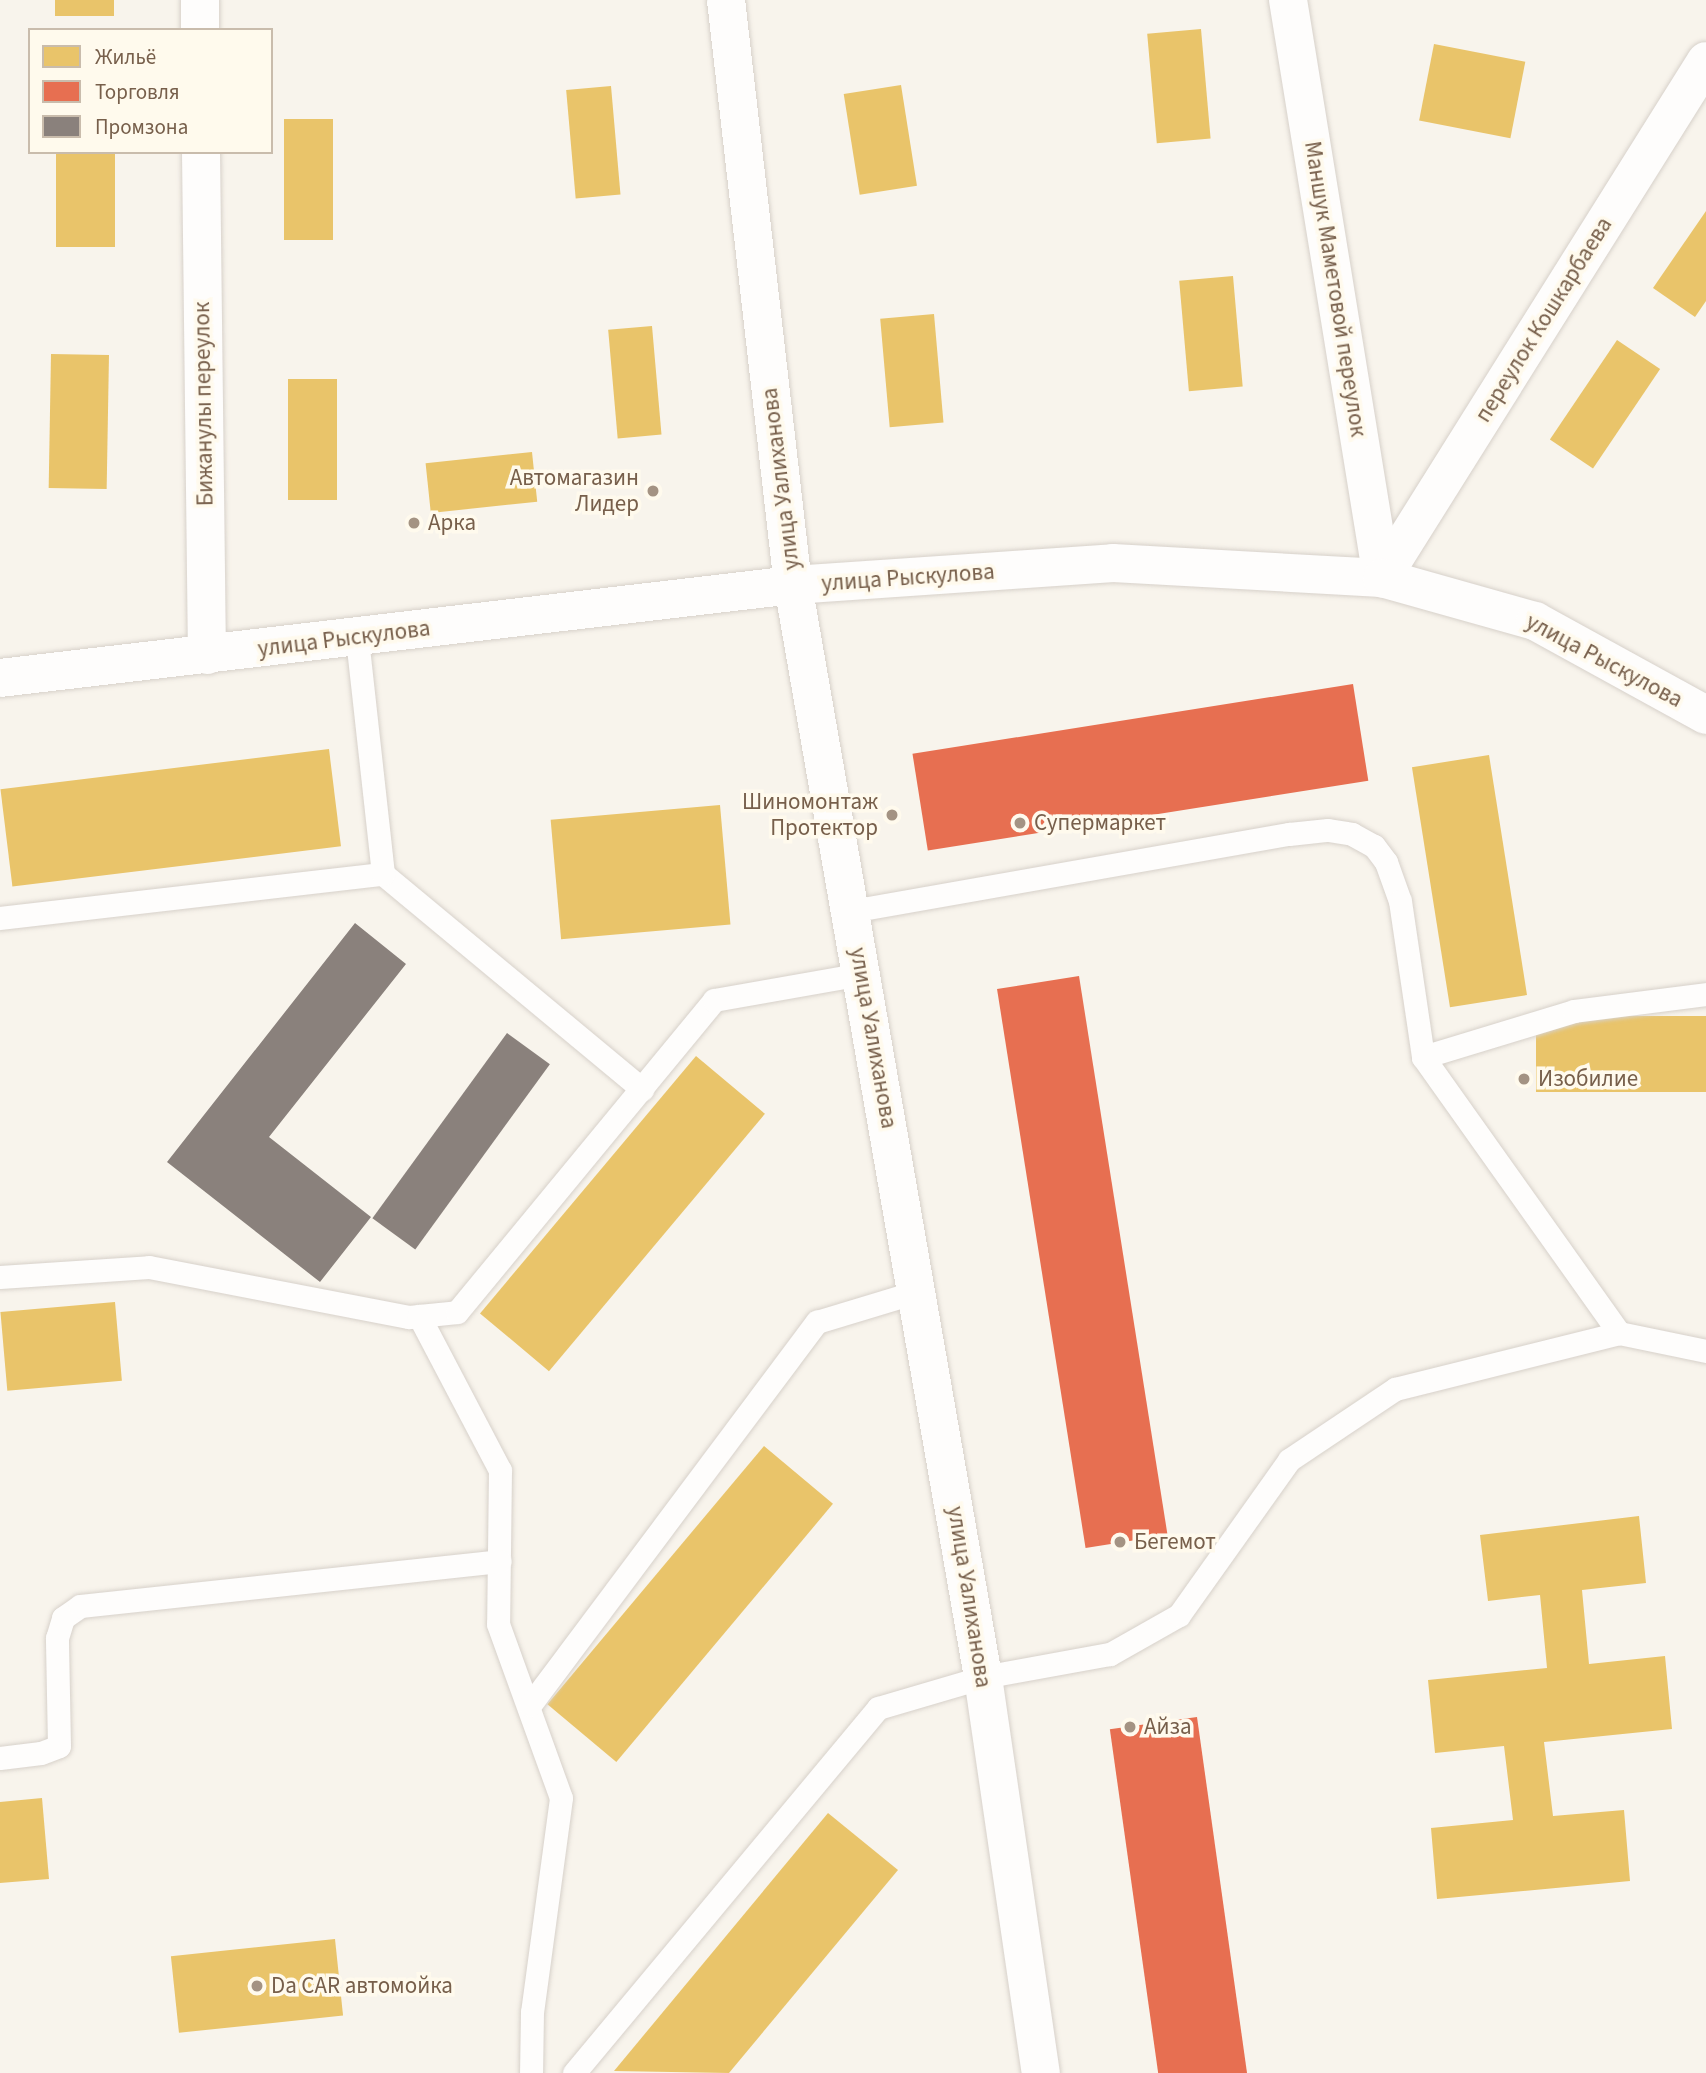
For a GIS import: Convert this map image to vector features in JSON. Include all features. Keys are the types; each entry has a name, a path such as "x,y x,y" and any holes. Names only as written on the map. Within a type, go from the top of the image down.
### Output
{"street":[{"path":"200,0 200,28"},
{"name":"улица Уалиханова","path":"726,0 793,585 983,1677 1041,2073"},
{"name":"Маншук Маметовой переулок","path":"1288,0 1382,578"},
{"name":"переулок Кошкарбаева","path":"1382,578 1706,61"},
{"name":"Бижанулы переулок","path":"201,154 207,655"},
{"name":"улица Рыскулова","path":"0,678 793,585 1113,563 1382,578 1535,621 1706,715"}],"lane":[{"path":"357,637 383,874 642,1089"},
{"path":"851,911 1289,834 1328,830 1352,834 1374,846 1386,862 1400,901 1423,1057 1619,1333"},
{"path":"0,918 383,874"},
{"path":"0,1277 149,1267 419,1316 457,1312 714,1000 862,974"},
{"path":"1423,1057 1574,1011 1706,994"},
{"path":"530,1704 817,1322 916,1292"},
{"path":"419,1316 500,1470 498,1623 530,1704 561,1798 532,2012 531,2073"},
{"path":"574,2073 878,1708 983,1677 1110,1654 1179,1615 1289,1460 1395,1389 1619,1333 1706,1351"},
{"path":"0,1758 41,1753 59,1746 58,1638 62,1618 79,1606 500,1561"}],"building: Жильё":[{"path":"55,0 114,0 114,16 55,16"},
{"path":"1201,29 1211,139 1157,143 1147,34"},
{"path":"1434,44 1525,62 1510,138 1419,121"},
{"path":"901,85 917,186 860,195 844,94"},
{"path":"611,86 620,195 576,199 566,90"},
{"path":"284,119 333,119 333,240 284,240"},
{"path":"56,154 115,154 115,247 56,247"},
{"path":"1706,211 1706,301 1695,317 1653,288"},
{"path":"1233,276 1243,387 1189,391 1179,281"},
{"path":"934,314 943,423 890,427 880,319"},
{"path":"652,326 661,435 618,438 608,330"},
{"path":"1617,340 1660,369 1593,469 1550,439"},
{"path":"51,354 109,355 107,489 49,488"},
{"path":"288,379 337,379 337,500 288,500"},
{"path":"532,452 537,502 431,513 426,463"},
{"path":"329,749 341,846 12,887 0,789"},
{"path":"1489,755 1527,995 1450,1007 1412,767"},
{"path":"720,805 730,925 561,939 551,820"},
{"path":"1536,1016 1706,1016 1706,1092 1536,1092"},
{"path":"696,1056 765,1114 549,1371 480,1313"},
{"path":"115,1302 122,1381 7,1391 0,1312"},
{"path":"764,1446 833,1504 616,1762 547,1704"},
{"path":"1639,1516 1646,1583 1582,1590 1589,1664 1665,1656 1672,1729 1544,1742 1553,1816 1624,1810 1630,1881 1437,1899 1431,1828 1513,1820 1504,1746 1435,1753 1428,1680 1547,1668 1540,1595 1488,1601 1480,1535"},
{"path":"42,1798 49,1879 0,1883 0,1802"},
{"path":"828,1813 898,1870 729,2073 614,2071"},
{"name":"Da CAR автомойка","path":"335,1939 343,2016 179,2033 171,1956"}],"building: Торговля":[{"path":"1353,684 1368,781 928,851 912,754"},
{"path":"1079,976 1168,1535 1086,1548 997,989"},
{"path":"1197,1717 1247,2073 1158,2073 1110,1729"}],"building: Промзона":[{"path":"355,923 406,964 269,1137 371,1217 320,1282 167,1162"},
{"path":"507,1033 550,1064 415,1249 372,1218"}],"place":[{"name":"Автомагазин Лидер","path":"653,491"},
{"name":"Арка","path":"414,523"},
{"name":"Шиномонтаж Протектор","path":"892,815"},
{"name":"Супермаркет","path":"1020,823"},
{"name":"Изобилие","path":"1524,1079"},
{"name":"Бегемот","path":"1120,1542"},
{"name":"Айза","path":"1130,1727"},
{"name":"Da CAR автомойка","path":"257,1986"}]}
